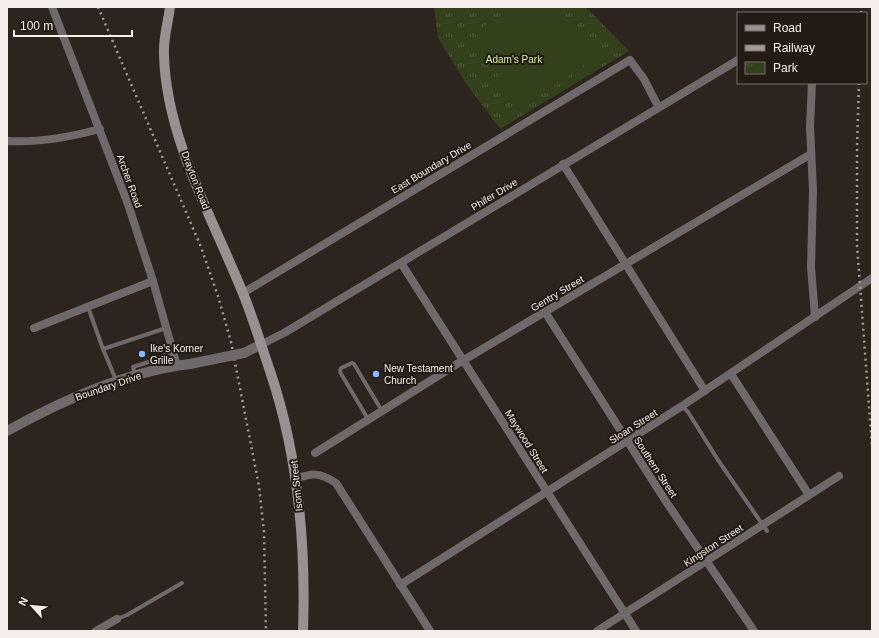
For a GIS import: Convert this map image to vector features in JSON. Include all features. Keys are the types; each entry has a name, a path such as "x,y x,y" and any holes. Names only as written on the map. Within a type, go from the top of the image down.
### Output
{"main road":[{"name":"Drayton Road","path":"170,7 164,54 164,67 176,127 204,201 243,293 260,346"},
{"name":"Isom Street","path":"260,346 270,372 289,440 295,479 301,548 303,631"}],"street":[{"name":"Archer Road","path":"52,7 128,204 153,281 177,366"},
{"name":"East Boundary Drive","path":"243,293 630,60 644,79 658,106"},
{"name":"Phifer Drive","path":"260,346 284,333 658,106 737,61"},
{"path":"812,84 810,126 813,190 811,267 815,317"},
{"path":"7,141 29,141 53,138 100,129"},
{"name":"Gentry Street","path":"315,453 464,360 811,154"},
{"path":"563,164 705,391"},
{"name":"Maywood Street","path":"400,263 464,360 636,631"},
{"name":"Sloan Street","path":"400,585 682,406 872,278"},
{"path":"34,328 88,308 153,281"},
{"name":"Southern Street","path":"545,312 627,441 754,631"},
{"name":"Boundary Drive","path":"7,431 58,404 117,382 177,366 244,353 260,346"},
{"path":"731,374 809,495"},
{"path":"295,479 312,474 325,476 336,483 430,631"},
{"name":"Kingston Street","path":"597,631 706,561 765,528 809,495 839,476"},
{"path":"96,631 117,619"}],"lane":[{"path":"88,308 117,382"},
{"path":"103,349 166,328"},
{"path":"135,376 133,367 155,360 173,351"},
{"path":"368,419 340,372 341,368 352,363 354,364 382,411"},
{"path":"682,406 688,412 765,528"},
{"path":"117,619 128,615 182,582"}],"green space":[{"name":"Adam's Park","path":"434,7 586,7 629,51 500,129 467,85 438,38"},
{"path":"521,7 552,7 579,27 601,54 518,110 474,32 507,13"}],"railway":[{"path":"98,7 201,247 218,296 231,342 259,486 264,532 266,631"},
{"path":"861,12 862,7"},
{"path":"859,84 857,245 872,447"}],"place":[{"name":"Ike's Korner Grille","path":"142,354"},
{"name":"New Testament Church","path":"376,374"}]}
